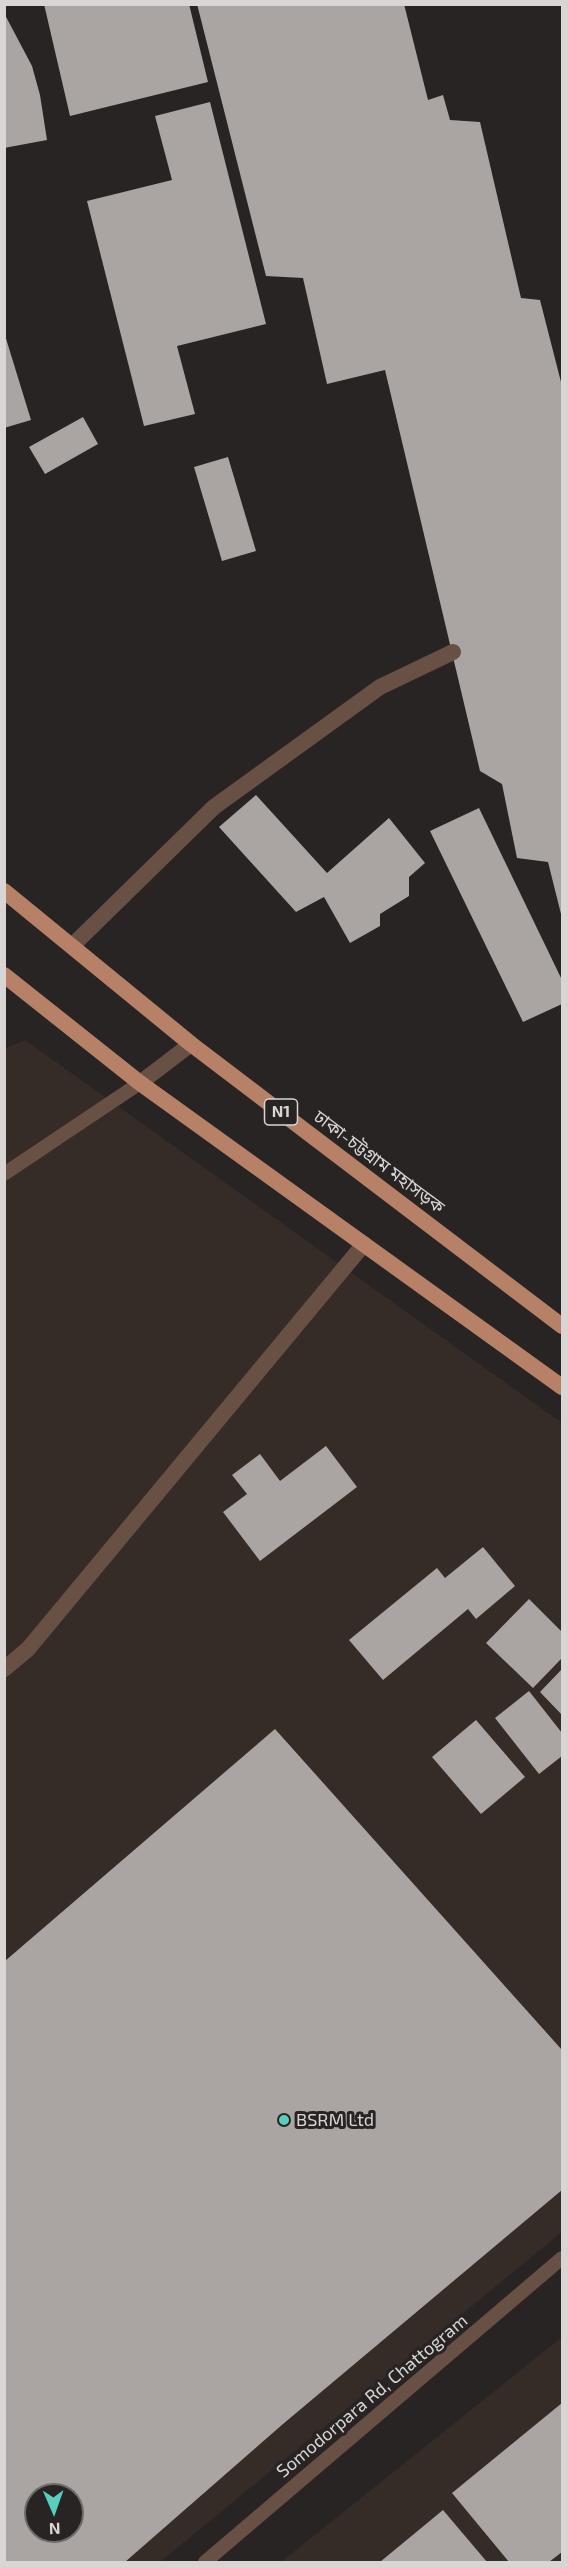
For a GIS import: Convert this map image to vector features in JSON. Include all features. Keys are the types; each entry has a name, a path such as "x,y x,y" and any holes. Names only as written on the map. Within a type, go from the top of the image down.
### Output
{"highway":[{"name":"ঢাকা-চট্টগ্রাম মহাসড়ক","path":"4,891 191,1044 562,1326"},
{"path":"4,975 140,1083 562,1387"}],"street":[{"path":"72,946 214,807 380,687 453,652"},
{"path":"140,1083 191,1044"},
{"path":"4,1669 28,1649 364,1244"}],"lane":[{"path":"4,1174 140,1083"},
{"name":"Somodorpara Rd, Chattogram","path":"205,2562 562,2258"}],"shaded area":[{"path":"25,1040 562,1423 562,2232 160,2562 5,2562 4,1049"},
{"path":"562,2337 562,2562 281,2562"}],"building":[{"path":"44,4 189,4 208,82 70,116"},
{"path":"197,4 404,4 428,100 443,95 450,120 480,122 521,298 540,300 562,386 562,918 548,862 517,858 502,784 480,771 385,370 327,384 303,278 266,276"},
{"path":"4,13 32,66 40,95 47,140 4,148"},
{"path":"210,102 266,324 177,346 195,414 144,426 87,201 172,180 155,116"},
{"path":"4,332 31,420 4,428"},
{"path":"83,417 98,444 45,474 29,447"},
{"path":"228,457 256,551 222,561 194,467"},
{"path":"256,795 327,873 389,818 425,863 409,877 409,896 380,914 380,926 350,943 324,897 296,912 219,827"},
{"path":"479,808 562,980 562,1004 523,1022 430,831"},
{"path":"326,1446 357,1487 260,1561 223,1512 247,1494 232,1475 260,1454 280,1481"},
{"path":"483,1547 515,1586 476,1619 468,1609 383,1680 349,1640 437,1568 445,1578"},
{"path":"529,1599 562,1632 562,1658 533,1688 486,1643"},
{"path":"562,1669 562,1715 540,1692"},
{"path":"529,1691 562,1733 562,1756 539,1774 495,1718"},
{"path":"476,1720 525,1777 481,1814 432,1757"},
{"name":"BSRM Ltd","path":"275,1729 562,2050 562,2190 283,2424 125,2562 5,2562 5,1961"},
{"path":"562,2403 562,2552 549,2562 509,2562 452,2493"},
{"path":"443,2510 487,2562 380,2562"}],"place":[{"name":"BSRM Ltd","path":"284,2120"}]}
